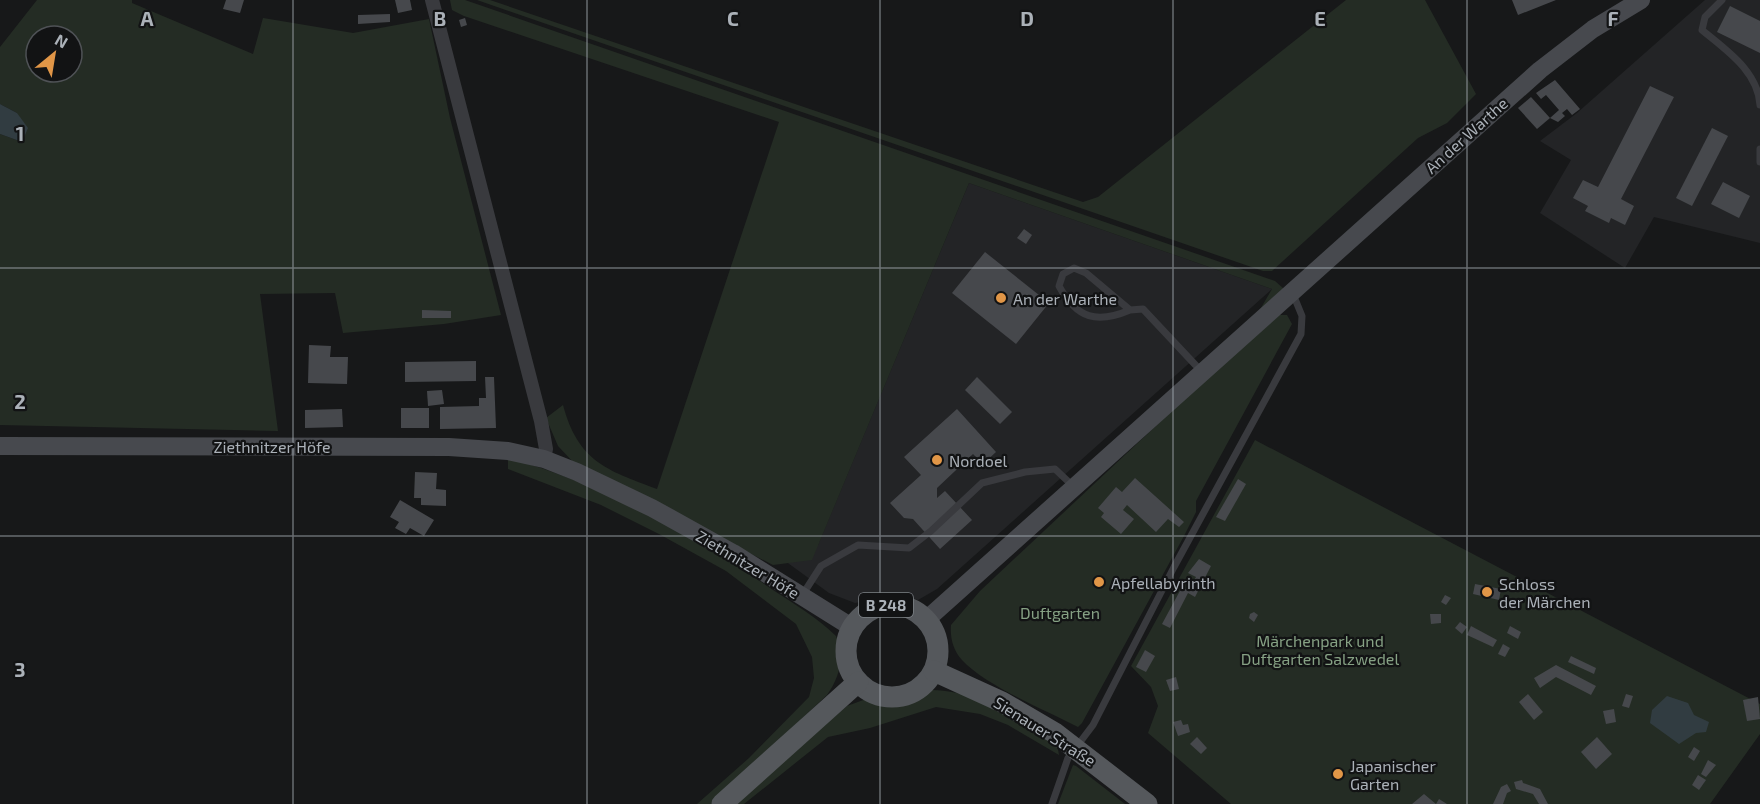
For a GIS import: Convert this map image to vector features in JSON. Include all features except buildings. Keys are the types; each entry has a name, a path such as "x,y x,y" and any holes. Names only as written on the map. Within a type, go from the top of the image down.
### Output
{"main road":[{"name":"An der Warthe","path":"926,620 1540,70 1593,29 1641,0"},
{"name":"Ziethnitzer Höfe","path":"0,446 471,447 508,451 544,459 652,508 733,553 852,627"},
{"name":"B 248","path":"858,682 850,670 846,656 847,642 852,627 873,609 887,605 908,608 926,620 934,631 938,644 938,657 934,671"},
{"name":"Sienauer Straße","path":"934,671 1002,702 1075,747 1147,804"},
{"path":"722,804 858,682 868,690 893,697 917,690 934,671"}],"street":[{"path":"432,0 541,421 545,441 544,459"}],"lane":[{"path":"1722,0 1705,17 1702,30 1748,70 1760,96 1760,105"},
{"path":"1760,149 1760,162"},
{"path":"1130,310 1086,273 1074,268 1063,274 1059,286 1065,297 1088,316 1102,320 1130,310 1143,309 1203,373"},
{"path":"1052,804 1065,763 1093,725 1174,567 1301,334 1302,316 1292,292"},
{"path":"802,596 821,566 858,545 909,548 931,531 982,483 1025,472 1055,469 1074,487"}],"shaded area":[{"path":"1705,0 1760,0 1760,243 1654,217 1625,268 1540,213 1571,160 1540,141 1577,113"},
{"path":"0,104 17,113 28,128 22,142 0,134"},
{"path":"969,183 1272,289 937,589 918,600 897,595 855,603 829,593 781,558 818,545"},
{"path":"1667,696 1688,703 1694,715 1709,722 1706,732 1696,733 1679,744 1650,723 1652,710"}],"green space":[{"path":"37,0 132,0 132,3 253,54 263,18 353,33 429,19 450,118 501,315 444,324 343,333 335,293 260,294 278,431 0,425 0,134 22,142 17,113 0,104 0,47"},
{"path":"450,0 465,0 1275,281 1284,289 1258,313 1272,289 969,183 812,560 773,565 574,463 558,446 546,418 563,405 577,439 596,461 623,476 657,489 779,122 464,16 452,10"},
{"path":"477,0 490,0 1083,202 1098,197 1346,0 1425,0 1476,94 1447,123 1418,138 1272,271 1263,271"},
{"name":"Duftgarten","path":"1279,315 1287,315 1292,324 1196,501 1196,512 1184,536 1082,723 1078,727 1001,688 973,670 954,648 951,625 980,591 1191,393"},
{"name":"Märchenpark und Duftgarten Salzwedel","path":"1255,440 1760,704 1760,734 1710,804 1231,804 1148,733 1158,706 1151,687 1131,666"},
{"path":"508,458 612,496 679,530 797,606 836,636 840,651 840,666 827,695 711,804 697,804 749,758 809,697 814,678 812,657 796,624 726,571 601,505 508,469"},
{"path":"932,690 965,695 997,708 1057,744 1059,755 1008,725 980,714 936,707 870,728 828,737 744,804 732,804 847,706 866,699 883,703 899,702"},
{"path":"1073,765 1076,766 1125,804 1058,804"}],"place":[{"name":"An der Warthe","path":"1001,298"},
{"name":"Nordoel","path":"937,460"},
{"name":"Apfellabyrinth","path":"1099,582"},
{"name":"Schloss der Märchen","path":"1487,592"},
{"name":"Japanischer Garten","path":"1338,774"}]}
